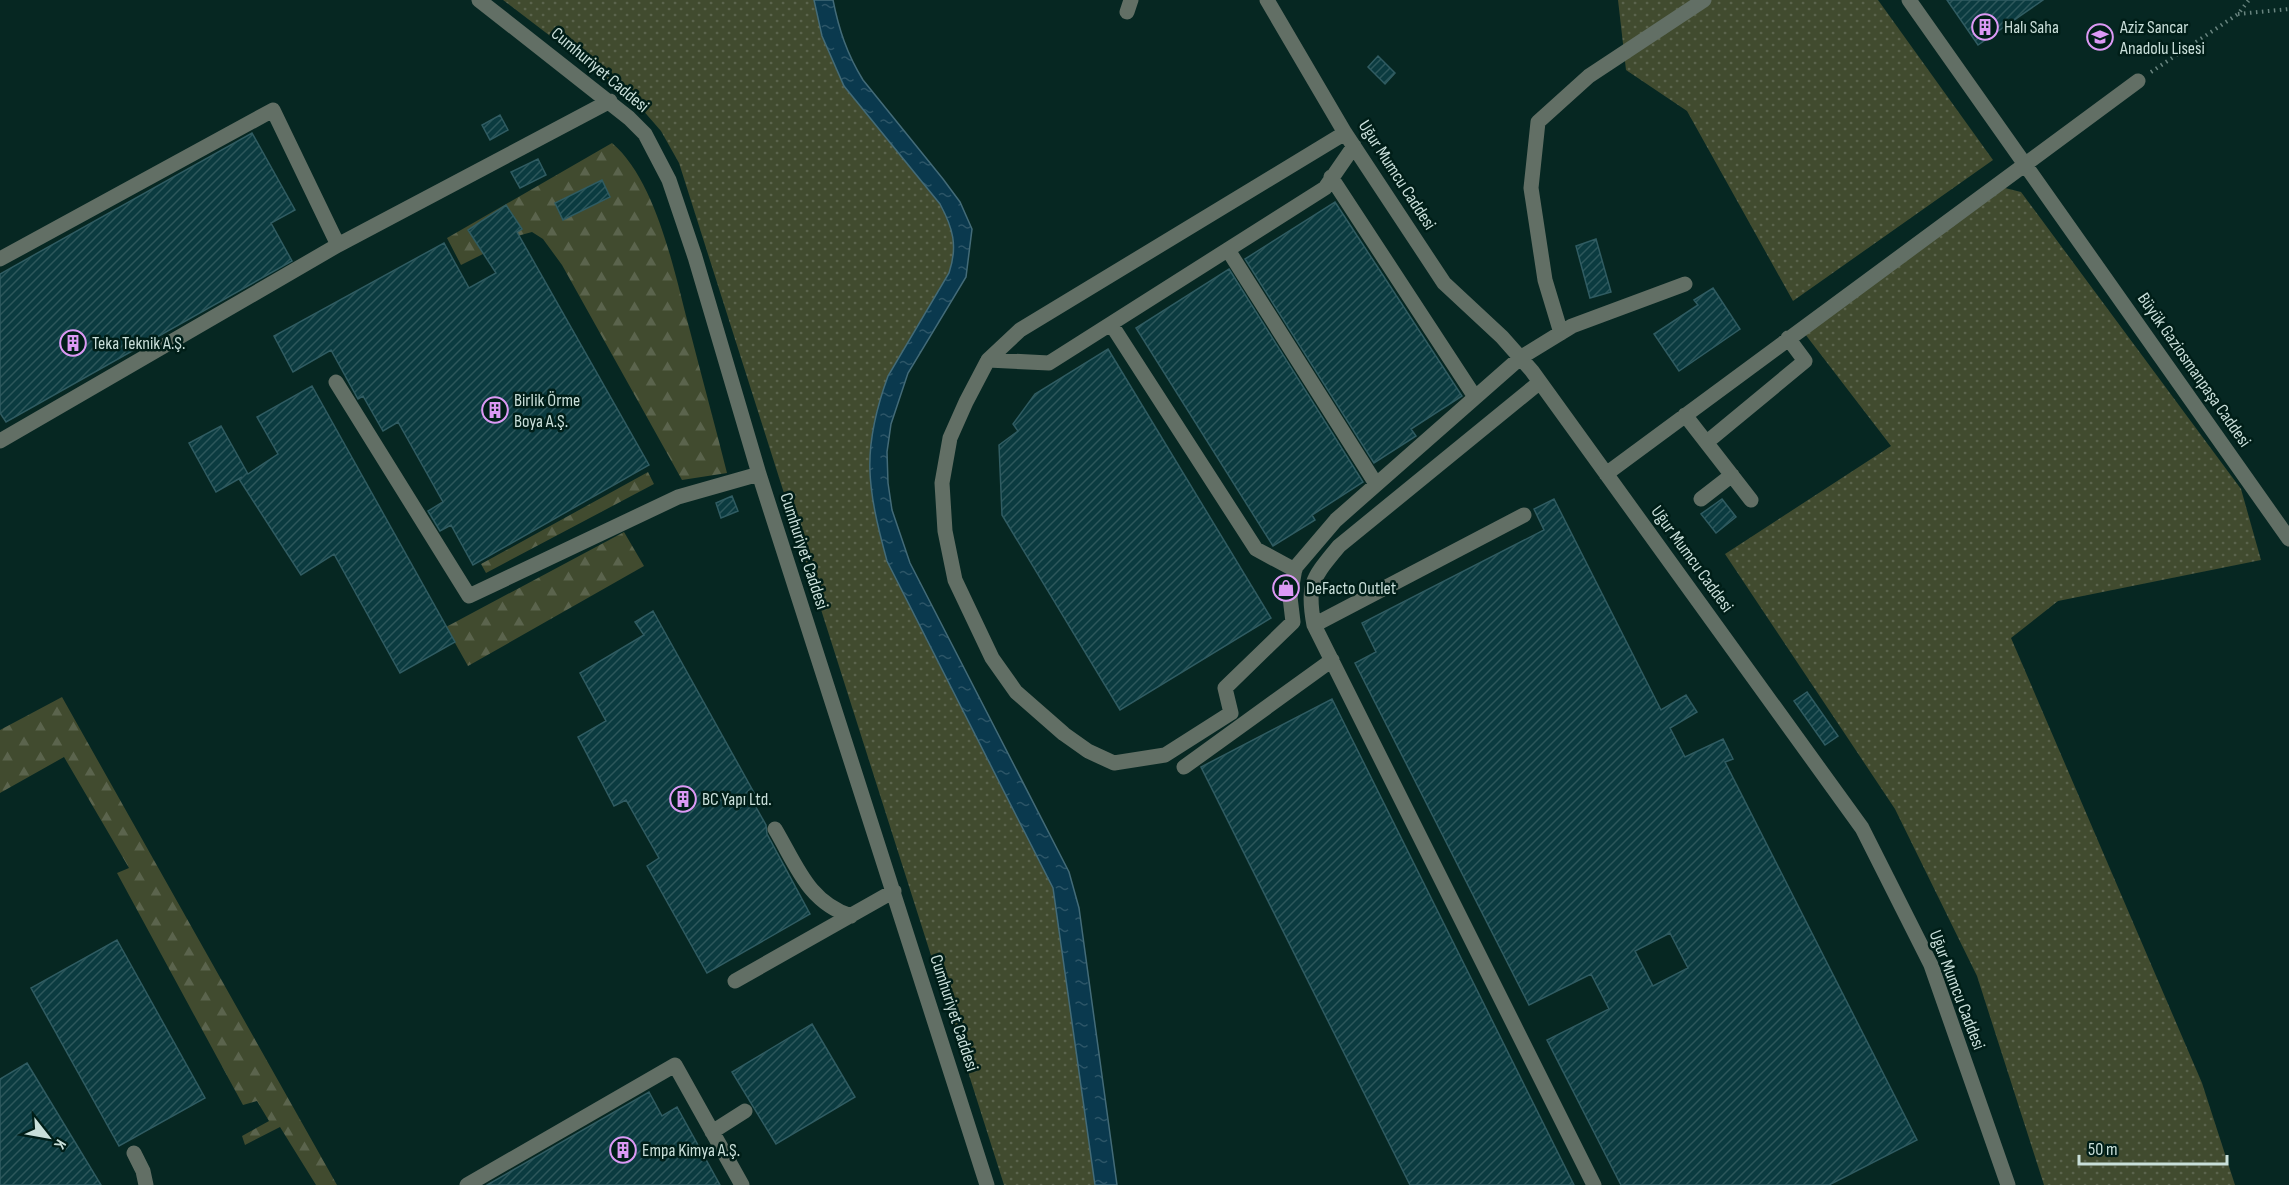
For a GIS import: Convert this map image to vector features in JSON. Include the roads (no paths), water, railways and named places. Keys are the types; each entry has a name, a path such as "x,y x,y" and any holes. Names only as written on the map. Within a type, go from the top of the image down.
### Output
{"street":[{"name":"Cumhuriyet Caddesi","path":"479,0 610,101 645,134 669,180 695,257 759,474 987,1185"},
{"name":"Uğur Mumcu Caddesi","path":"1267,0 1345,133 1444,283 1520,358 1540,382 1862,828 1930,965 2008,1185"},
{"path":"1561,333 1545,280 1531,188 1538,122 1588,76 1704,0"},
{"name":"Büyük Gaziosmanpaşa Caddesi","path":"1909,0 2289,539"},
{"path":"1606,474 2025,162 2138,81"},
{"path":"0,441 338,244 610,101"},
{"path":"0,259 273,110 338,244"},
{"path":"1345,133 1020,330 988,360 950,438 942,483 945,531 955,580 992,658 1016,692 1064,734 1088,751 1114,763 1165,755 1231,713 1226,688 1293,622 1290,597 1295,570 1336,520 1520,358 1572,326 1685,284"},
{"path":"988,360 1049,363 1325,188 1354,146"},
{"path":"1331,177 1475,398"},
{"path":"1228,250 1376,484"},
{"path":"1110,324 1256,549 1295,570"},
{"path":"1707,442 1804,361 1788,338"},
{"path":"336,382 469,596 678,497 759,474"},
{"path":"1540,382 1338,546 1314,577 1309,599 1314,625 1594,1185"},
{"path":"1685,415 1751,500"},
{"path":"1701,499 1732,475"},
{"path":"1314,625 1524,515"},
{"path":"1184,767 1332,660"},
{"path":"775,829 813,893 834,910 851,916"},
{"path":"735,981 894,891"},
{"path":"467,1185 675,1065 742,1185"},
{"path":"712,1132 745,1111"},
{"path":"134,1153 143,1171 146,1185"}],"water":[{"path":"814,0 833,0 844,42 863,80 960,202 972,229 966,277 908,373 891,424 887,452 892,510 910,563 1069,872 1079,908 1117,1185 1095,1185 1053,888 887,561 871,489 871,448 879,402 888,376 949,273 954,246 951,229 940,204 844,86 822,36"}],"place":[{"name":"Halı Saha","path":"1985,27"},
{"name":"Aziz Sancar Anadolu Lisesi","path":"2100,37"},
{"name":"Teka Teknik A.Ş.","path":"73,343"},
{"name":"Birlik Örme Boya A.Ş.","path":"495,410"},
{"name":"DeFacto Outlet","path":"1286,588"},
{"name":"BC Yapı Ltd.","path":"683,799"},
{"name":"Empa Kimya A.Ş.","path":"623,1150"}]}
